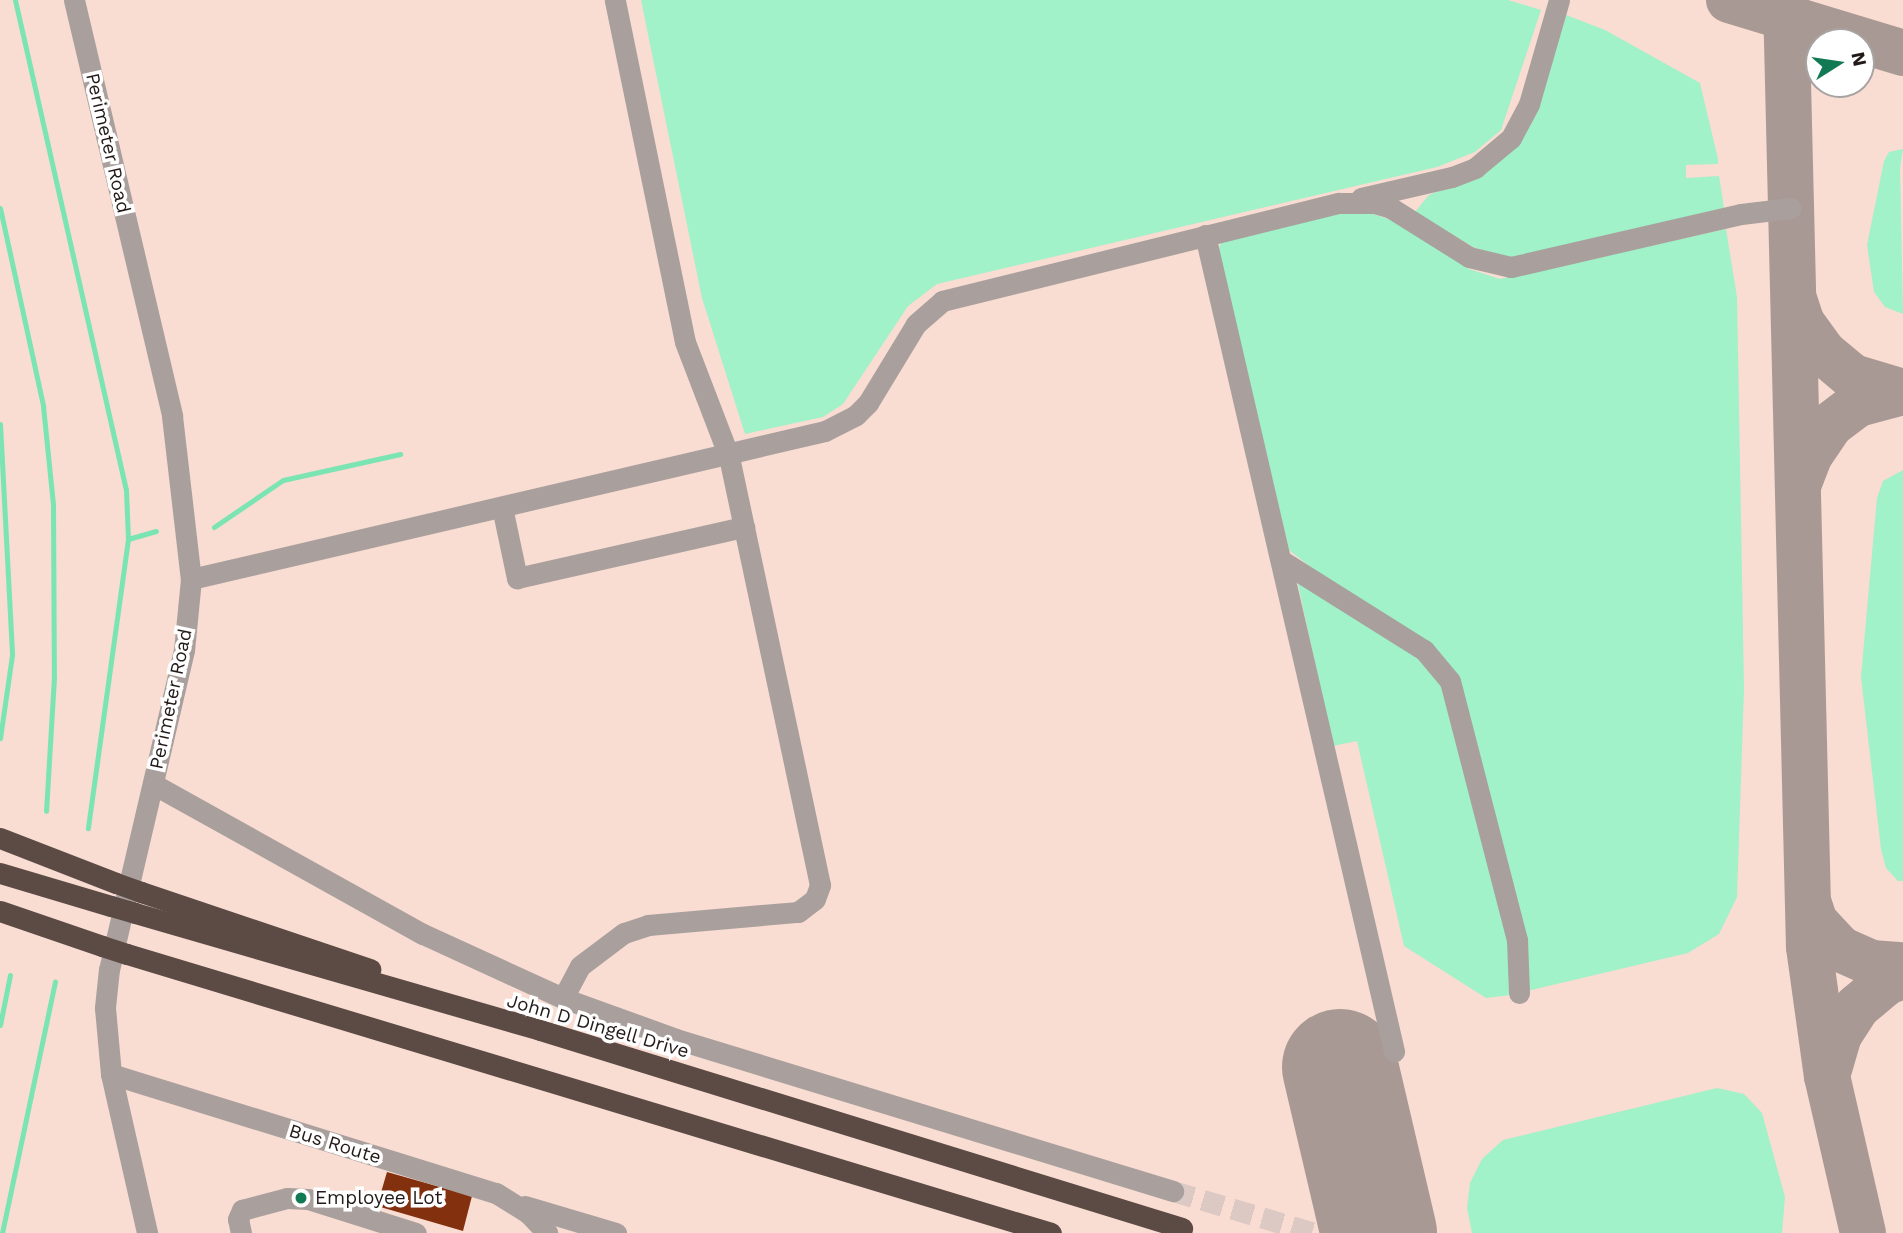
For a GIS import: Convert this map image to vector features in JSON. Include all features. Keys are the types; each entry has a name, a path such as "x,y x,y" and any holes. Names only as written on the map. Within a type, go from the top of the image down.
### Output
{"highway":[{"path":"0,838 141,892 519,1019 540,1030"},
{"name":"John D Dingell Drive","path":"0,873 540,1030 1182,1228"},
{"path":"0,911 76,939"},
{"path":"0,922 102,946 1051,1233"}],"lane":[{"name":"Perimeter Road","path":"74,0 172,416 191,579 184,649 109,969 105,1042 147,1233"},
{"path":"563,998 580,966 635,928 786,914 807,907 815,899 819,873 728,454 685,342 615,0"},
{"path":"191,579 825,431 856,415 915,324 942,301 1452,177 1494,154 1521,123 1559,0"},
{"path":"1339,203 1366,202 1391,208 1469,257 1511,268 1741,214 1791,208"},
{"path":"1205,235 1394,1051"},
{"path":"502,506 517,578 744,527"},
{"path":"1282,561 1424,650 1450,681 1467,732 1517,940 1519,993"},
{"path":"153,784 423,934 563,998 676,1039 1173,1191"},
{"name":"Bus Route","path":"111,1074 513,1202 547,1233"},
{"path":"241,1233 238,1219 242,1210 287,1198 308,1199 416,1233"},
{"path":"513,1202 615,1233"}],"shaded area":[{"path":"0,0 1903,0 1903,1233 0,1233"}],"green space":[{"path":"641,0 1508,0 1541,10 1501,130 1475,152 1437,167 937,284 908,306 843,404 823,417 745,434 702,298"},
{"path":"1566,15 1605,30 1700,83 1718,164 1686,165 1686,178 1719,176 1724,208 1511,260 1473,247 1415,212 1429,195 1487,172 1521,140 1535,116"},
{"path":"1903,149 1900,167 1903,314 1885,307 1874,292 1867,245 1884,161 1889,152"},
{"path":"1366,212 1392,220 1469,269 1500,279 1726,229 1737,297 1744,689 1737,897 1719,934 1688,953 1527,991 1523,936 1459,683 1289,550 1218,250 1222,241 1339,214"},
{"path":"1903,470 1903,881 1898,881 1886,868 1881,849 1861,677 1877,498 1883,481"},
{"path":"1297,580 1416,655 1439,678 1507,934 1511,995 1486,998 1404,946 1357,741 1333,746"},
{"path":"1717,1088 1744,1094 1762,1113 1785,1197 1782,1233 1472,1233 1467,1208 1470,1183 1482,1159 1503,1140"}],"building":[{"path":"387,1172 472,1196 463,1231 377,1206"}],"waterway":[{"path":"15,0 126,490 128,539 88,828"},
{"path":"0,208 43,406 53,504 54,677 46,811"},
{"path":"0,424 12,655 0,738"},
{"path":"214,527 283,480 400,454"},
{"path":"128,539 156,531"},
{"path":"0,1025 10,975"},
{"path":"2,1233 55,982"}],"taxiway":[{"path":"1729,0 1903,53"},
{"path":"1786,0 1809,947 1827,1076 1863,1233"},
{"path":"1795,302 1802,323 1824,353 1853,377 1903,392"},
{"path":"1799,483 1810,455 1830,425 1858,404 1903,392"},
{"path":"1808,901 1815,922 1840,949 1871,963 1903,965"},
{"path":"1827,1076 1839,1035 1857,1007 1887,982 1903,976"}],"runway":[{"path":"1340,1067 1379,1233"}],"tunnel":[{"path":"1173,1191 1315,1233"}],"place":[{"name":"Employee Lot","path":"301,1198"}]}
